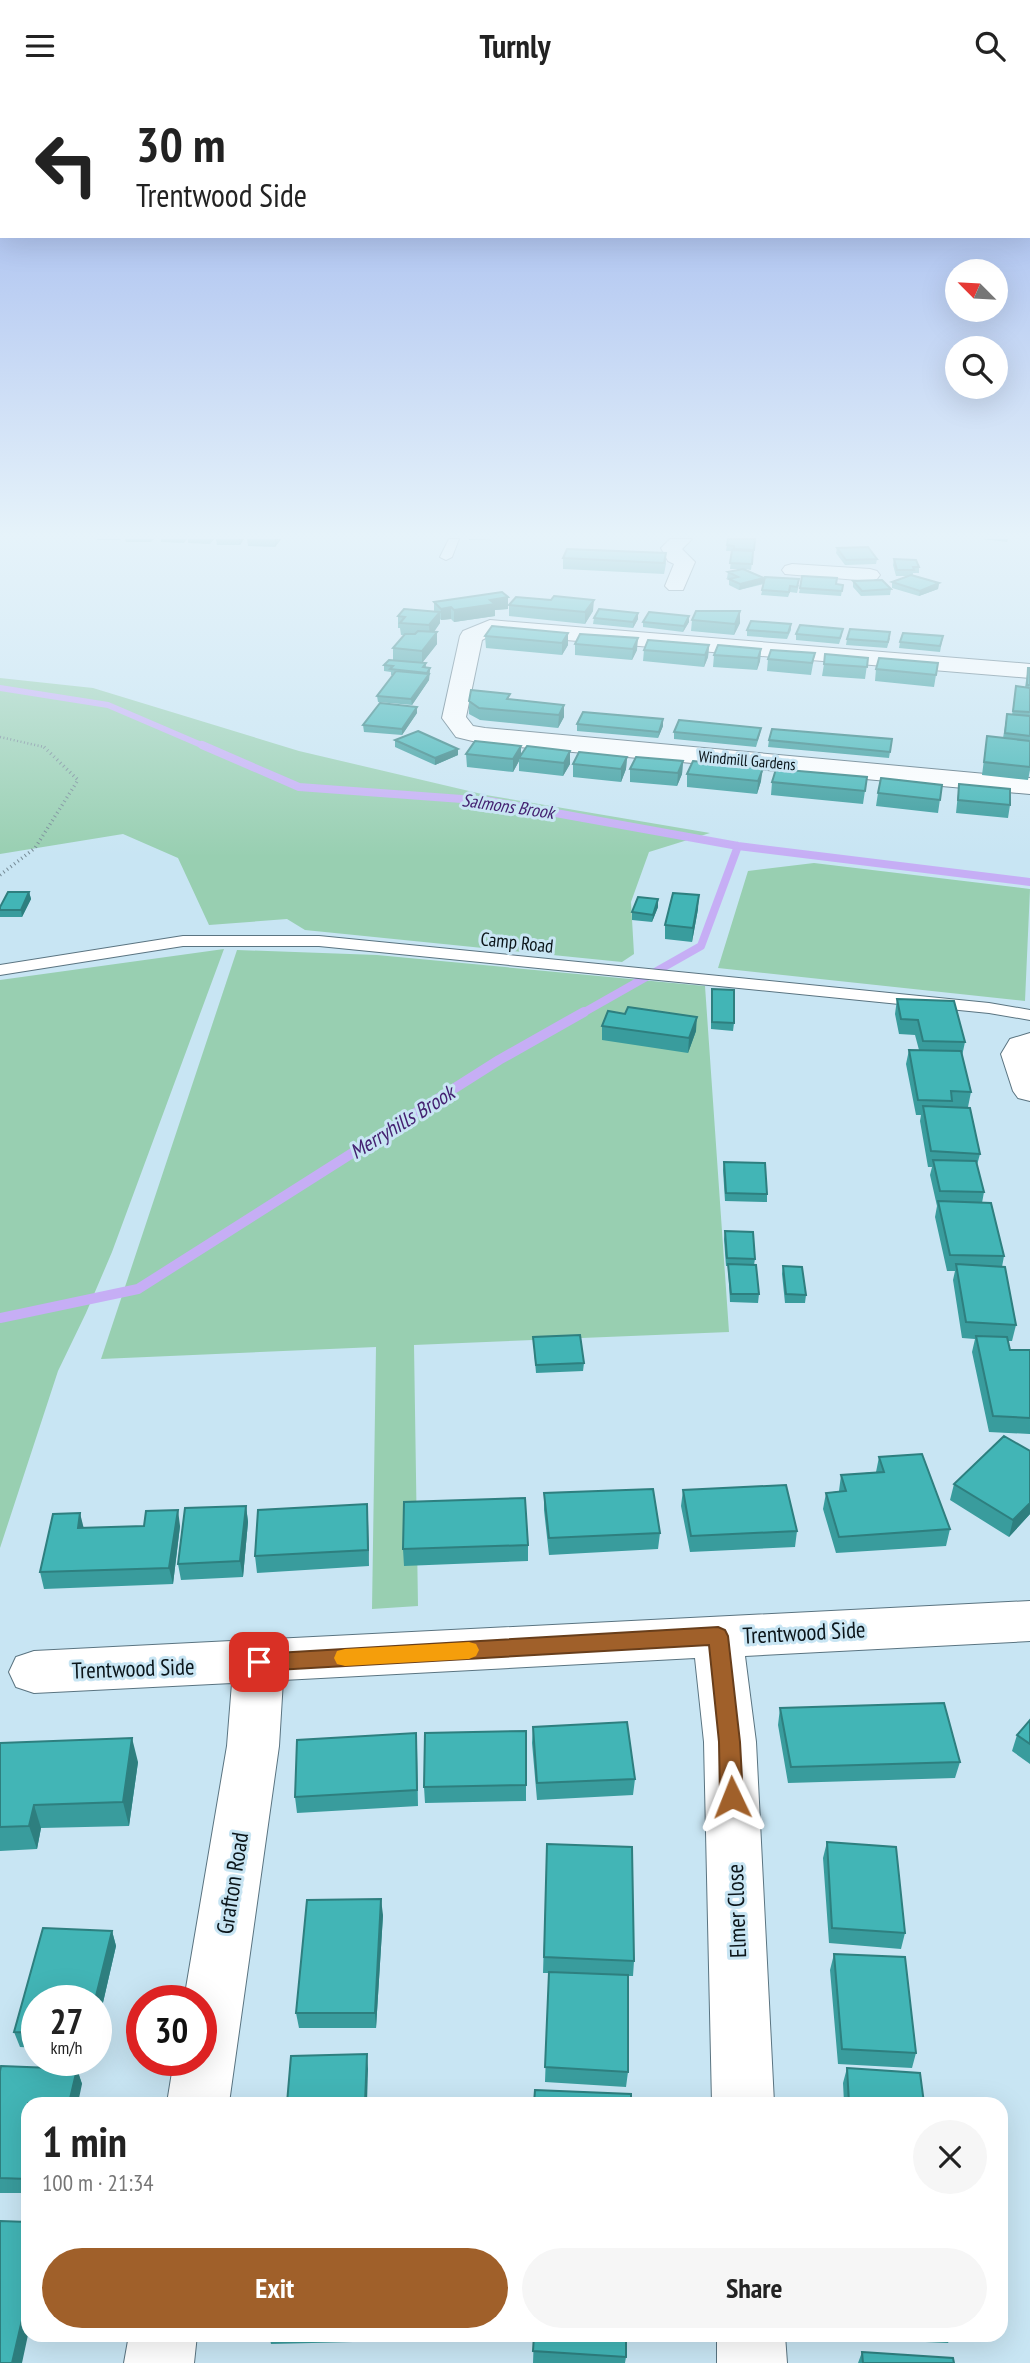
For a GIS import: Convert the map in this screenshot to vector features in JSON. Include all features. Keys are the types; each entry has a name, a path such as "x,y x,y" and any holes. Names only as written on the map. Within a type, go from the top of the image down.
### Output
{"street":[{"name":"Windmill Gardens","path":"469,645 454,718 465,732 1030,786"},
{"name":"Windmill Gardens","path":"721,645 1030,671"},
{"path":"1030,1043 1022,1047 1018,1054 1030,1091"},
{"name":"Trentwood Side","path":"34,1672 1030,1621"},
{"name":"Elmer Close","path":"718,1636 730,1742 743,2097"},
{"name":"Grafton Road","path":"199,2097 253,1746 259,1662"},
{"path":"159,2363 162,2342"},
{"path":"751,2342 752,2363"}],"lane":[{"name":"Camp Road","path":"0,969 183,941 318,941 976,1007 1030,1015"}],"path":[{"path":"0,737 42,745 78,780 35,848 0,875"}],"green space":[{"path":"0,678 93,688 299,751 486,795 710,833 649,852 631,902 634,954 622,962 305,930 287,919 209,925 178,858 123,834 0,854"},
{"path":"814,863 1030,889 1025,1001 718,968 748,871"},
{"path":"224,949 112,1252 58,1371 0,1548 0,980"},
{"path":"237,950 377,955 705,986 729,1332 414,1345 418,1606 372,1609 376,1347 101,1359"}],"building":[{"path":"396,645 427,645 422,651 393,648"},
{"path":"587,645 635,645 633,649"},
{"path":"646,645 709,645 705,655 644,650"},
{"path":"718,645 761,649 758,658 714,655"},
{"path":"771,650 815,653 812,663 768,659"},
{"path":"825,654 868,658 867,667 824,664"},
{"path":"879,658 938,663 936,675 876,669"},
{"path":"389,660 426,663 423,667 430,668 427,673 390,669 393,666 384,665"},
{"path":"1030,668 1030,685 1027,685"},
{"path":"396,671 429,674 411,699 377,696"},
{"path":"1016,686 1030,688 1030,712 1013,711"},
{"path":"471,690 510,694 507,699 564,705 559,715 479,708 469,701"},
{"path":"380,703 417,707 402,729 363,725"},
{"path":"583,712 663,719 659,732 577,724"},
{"path":"1007,714 1030,716 1030,736 1005,733"},
{"path":"679,720 761,728 757,740 674,732"},
{"path":"772,729 892,739 890,752 769,740"},
{"path":"418,731 458,749 435,758 395,740"},
{"path":"987,736 1030,741 1030,767 984,762"},
{"path":"475,741 521,746 513,759 466,754"},
{"path":"527,746 570,751 564,763 519,758"},
{"path":"579,752 627,757 621,769 573,764"},
{"path":"636,757 683,761 678,773 630,769"},
{"path":"693,761 763,768 758,781 687,774"},
{"path":"776,769 867,777 865,791 772,782"},
{"path":"881,778 942,785 940,800 878,793"},
{"path":"959,784 1010,789 1010,805 958,800"},
{"path":"8,892 29,892 21,910 0,910"},
{"path":"673,893 699,895 693,928 665,925"},
{"path":"638,897 658,899 653,915 632,912"},
{"path":"712,989 734,990 734,1023 712,1022"},
{"path":"897,999 954,1001 965,1042 923,1041 918,1020 901,1019"},
{"path":"628,1007 697,1017 689,1038 602,1026 608,1011 625,1014"},
{"path":"909,1050 961,1051 971,1092 951,1091 952,1101 918,1100"},
{"path":"923,1106 970,1108 980,1154 931,1151"},
{"path":"933,1160 976,1161 984,1192 940,1191"},
{"path":"724,1162 765,1163 767,1194 726,1193"},
{"path":"938,1201 991,1203 1004,1256 950,1255"},
{"path":"725,1231 753,1232 755,1259 727,1258"},
{"path":"728,1264 756,1265 759,1294 731,1294"},
{"path":"956,1264 1005,1267 1016,1325 966,1322"},
{"path":"783,1266 802,1267 806,1295 786,1294"},
{"path":"580,1335 584,1363 536,1365 533,1337"},
{"path":"976,1336 1007,1337 1010,1350 1030,1350 1030,1418 993,1416"},
{"path":"1004,1436 1030,1451 1030,1503 1013,1520 954,1484"},
{"path":"922,1454 950,1529 839,1537 826,1493 846,1491 841,1475 884,1472 879,1457"},
{"path":"786,1485 797,1531 691,1536 683,1490"},
{"path":"653,1489 660,1533 549,1538 544,1493"},
{"path":"525,1498 528,1545 403,1549 404,1502"},
{"path":"367,1504 368,1550 255,1556 258,1510"},
{"path":"246,1506 240,1561 178,1564 185,1508"},
{"path":"178,1510 169,1568 40,1572 53,1514 80,1513 78,1528 144,1526 146,1511"},
{"path":"944,1703 960,1762 791,1767 780,1708"},
{"path":"1030,1720 1030,1744 1017,1735"},
{"path":"627,1722 635,1779 537,1783 533,1727"},
{"path":"526,1731 526,1785 424,1787 425,1733"},
{"path":"416,1733 417,1790 295,1797 297,1740"},
{"path":"132,1738 123,1802 34,1805 29,1826 0,1827 0,1743"},
{"path":"827,1842 896,1847 905,1933 832,1928"},
{"path":"547,1844 632,1847 634,1961 544,1957"},
{"path":"381,1899 375,2013 296,2013 307,1900"},
{"path":"43,1928 112,1931 99,1985 27,1985"},
{"path":"834,1954 905,1957 916,2053 842,2049"},
{"path":"549,1972 628,1975 628,2072 545,2067"},
{"path":"21,2007 21,2032 14,2032"},
{"path":"367,2054 365,2097 288,2097 291,2056"},
{"path":"1,2066 21,2067 21,2076 75,2076 70,2097 21,2097 21,2179 0,2178"},
{"path":"847,2068 920,2073 923,2097 849,2097"},
{"path":"535,2090 631,2094 631,2097 534,2097"},
{"path":"0,2221 21,2222 21,2324 12,2363 0,2363"},
{"path":"534,2342 626,2342 626,2357 533,2351"},
{"path":"862,2352 953,2358 954,2363 863,2363"}],"waterway":[{"name":"Salmons Brook","path":"0,688 108,705 206,747"},
{"name":"Salmons Brook","path":"202,745 299,787 489,801 738,846"},
{"name":"Merryhills Brook","path":"581,1014 701,946 738,846"},
{"name":"Salmons Brook","path":"738,846 1030,882"},
{"name":"Merryhills Brook","path":"0,1318 138,1289 499,1060 584,1012"}],"slow traffic":[{"path":"345,1658 469,1650"}],"route":[{"path":"259,1662 718,1636 730,1742 732,1797"}]}
